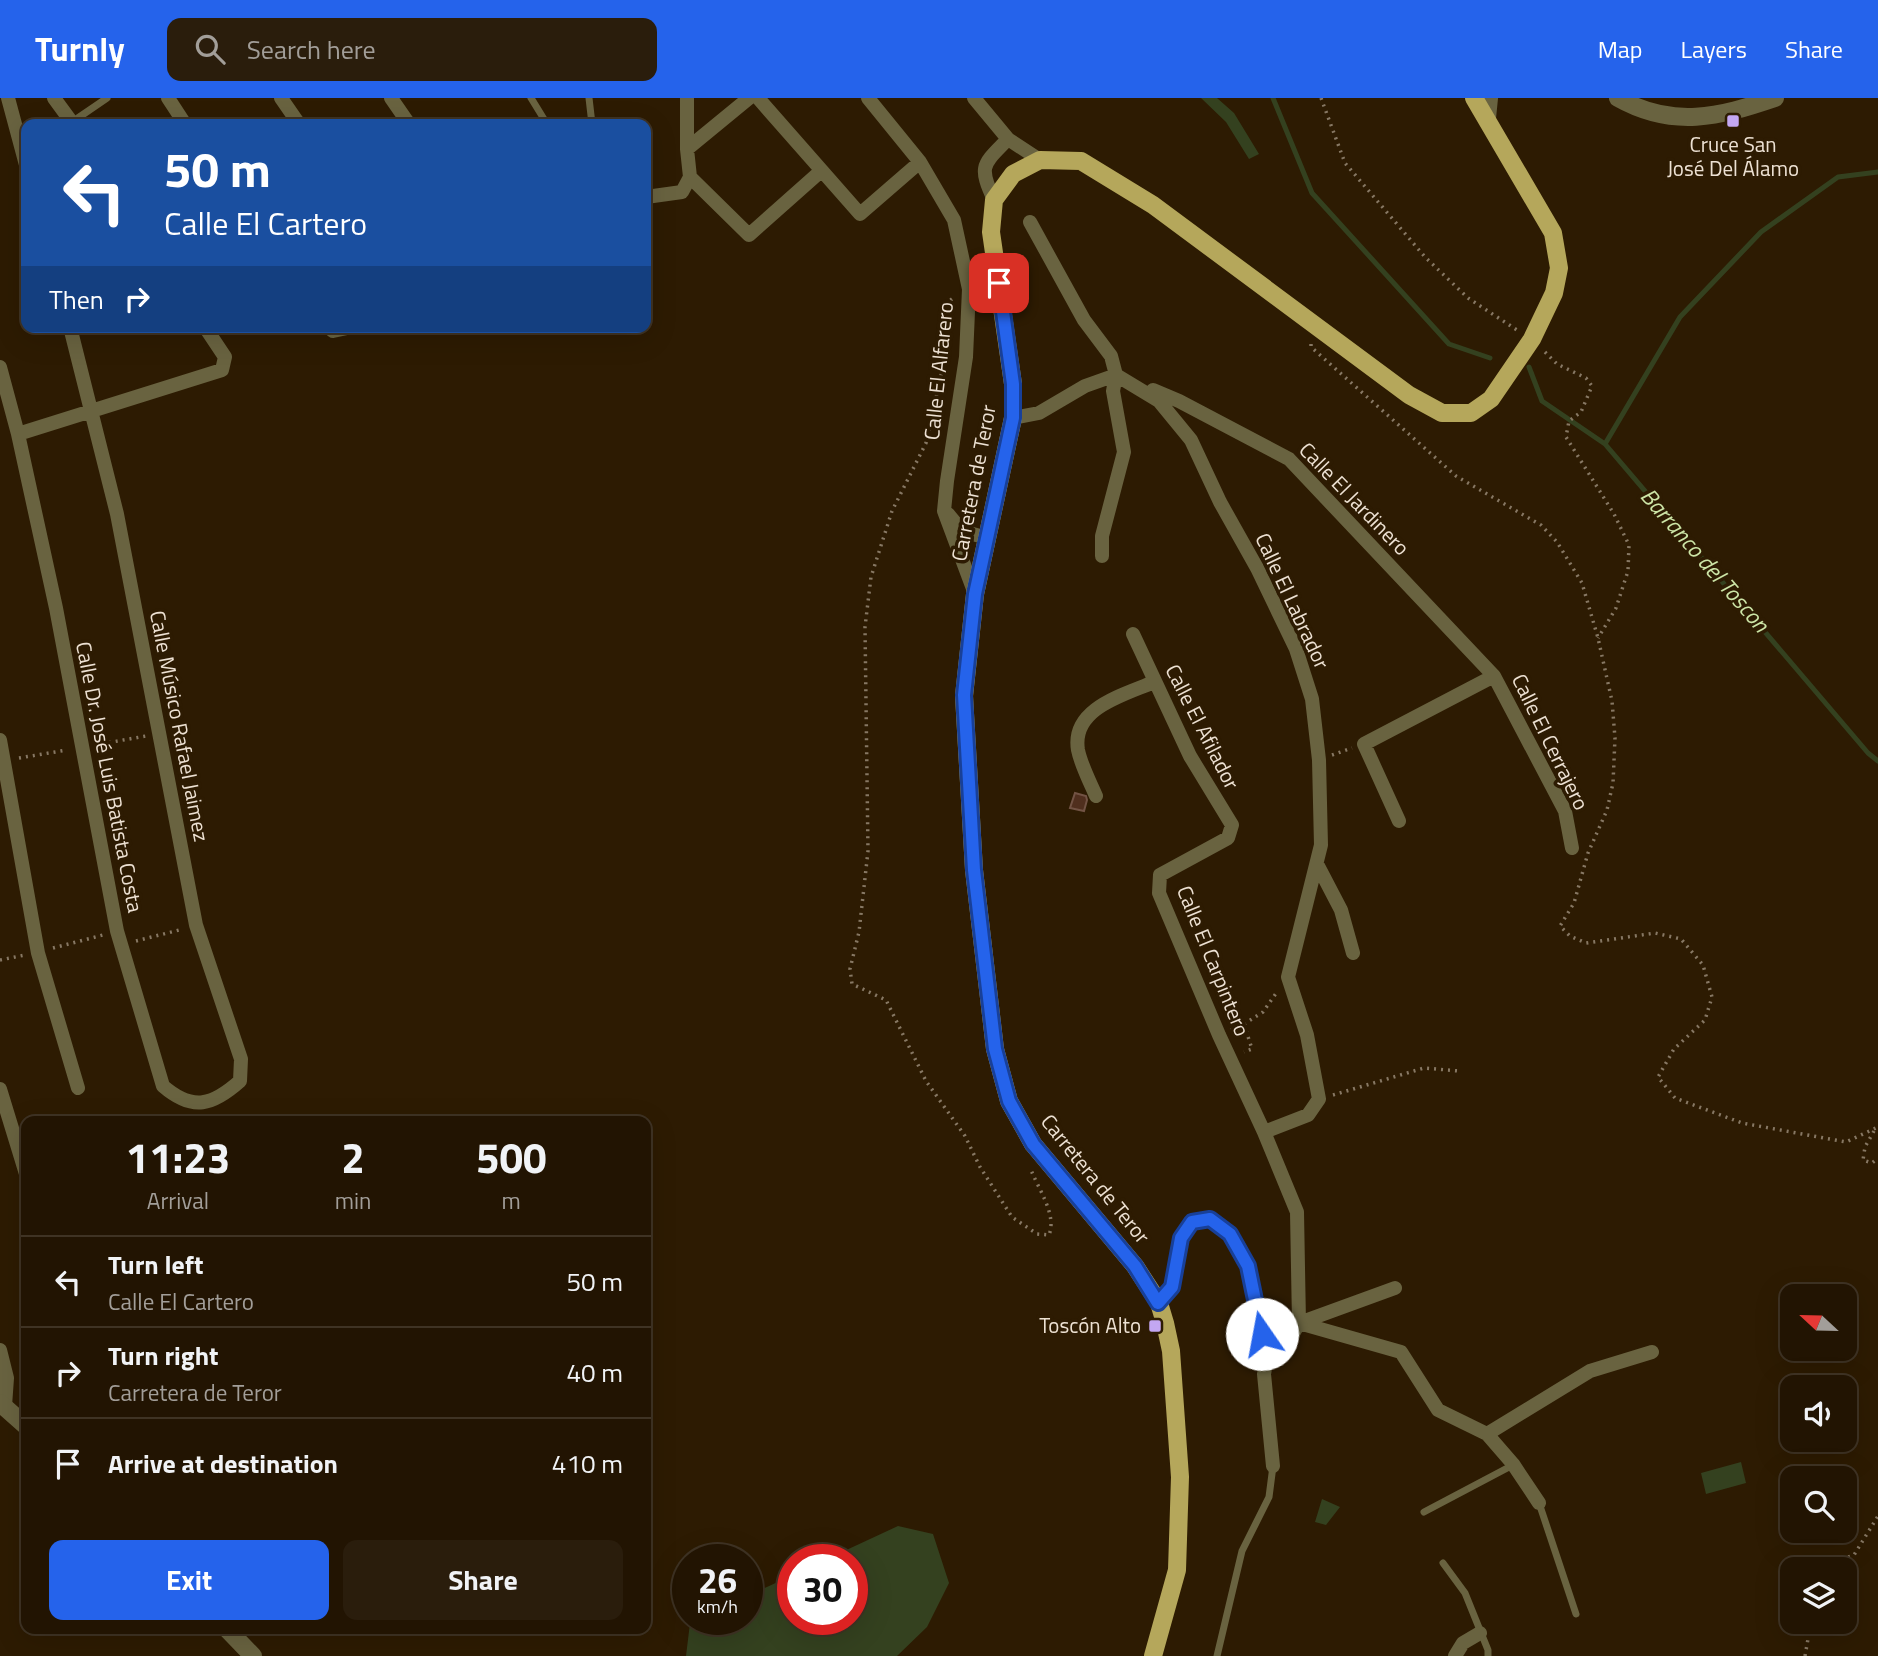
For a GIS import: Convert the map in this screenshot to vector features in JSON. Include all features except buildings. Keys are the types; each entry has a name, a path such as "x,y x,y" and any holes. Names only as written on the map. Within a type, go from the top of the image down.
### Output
{"main road":[{"path":"994,200 1013,174 1040,160 1081,161 1153,205 1409,395 1442,413 1471,413 1491,399 1532,339 1554,293 1559,268 1553,233 1474,98"},
{"name":"Carretera de Teror","path":"994,200 991,232 1013,384 1013,418 975,594 964,695 974,870 995,1049 1009,1101 1033,1144 1135,1266 1158,1303 1171,1351 1180,1477 1177,1570 1153,1656"}],"street":[{"path":"8,98 21,146"},
{"path":"54,98 69,119"},
{"path":"168,98 183,119"},
{"path":"281,98 296,119"},
{"path":"391,98 406,119"},
{"path":"651,196 681,192 690,177 687,98"},
{"path":"687,149 749,98"},
{"path":"758,98 860,214 920,162"},
{"name":"Calle El Alfarero","path":"868,98 920,162 954,220 969,289 966,357 944,511 975,594"},
{"path":"974,98 1009,139 1040,160"},
{"path":"1487,118 1489,98"},
{"path":"1618,98 1664,116 1707,118 1775,98"},
{"path":"994,200 983,177 988,160 1009,139"},
{"path":"690,177 749,235 821,171"},
{"path":"1030,222 1084,320 1111,356 1116,374 1113,391 1124,452 1102,536 1102,556"},
{"name":"Calle Músico Rafael Jaimez","path":"72,333 117,514 196,925 241,1059 240,1081 225,1094 197,1104"},
{"path":"18,434 222,370 225,357 209,333"},
{"name":"Calle Dr. José Luis Batista Costa","path":"0,367 57,608 119,938 163,1086 177,1099 197,1104"},
{"path":"1013,418 1039,413 1084,386 1116,374"},
{"name":"Calle El Jardinero","path":"1116,374 1179,401 1289,459 1494,676"},
{"name":"Calle El Labrador","path":"1116,374 1159,401 1191,440 1296,649 1312,699 1319,760 1321,845 1288,977"},
{"path":"944,511 962,531 987,538"},
{"name":"Calle El Afilador","path":"1133,634 1189,756 1232,824 1228,838"},
{"name":"Calle El Cerrajero","path":"1364,744 1494,676 1565,811 1572,848"},
{"path":"1096,796 1078,749 1080,727 1097,707 1154,682"},
{"path":"0,740 38,953 78,1088"},
{"path":"1364,744 1399,821"},
{"name":"Calle El Carpintero","path":"1228,838 1160,875 1159,893 1219,1035 1264,1132"},
{"path":"1317,864 1341,911 1353,953"},
{"path":"1269,1347 1287,1345 1299,1323 1297,1212 1264,1132 1308,1115 1319,1099 1307,1035 1288,977"},
{"path":"0,1089 21,1158"},
{"path":"1158,1303 1172,1287 1181,1238 1192,1222 1210,1219 1230,1234 1248,1266 1262,1334 1269,1347 1264,1374 1273,1466"},
{"path":"1299,1323 1395,1288"},
{"path":"1299,1323 1401,1352 1438,1410 1487,1434 1513,1465 1539,1503"},
{"path":"0,1350 7,1378 2,1404 21,1421"},
{"path":"1487,1434 1590,1371 1653,1352"},
{"path":"1455,1656 1463,1643 1480,1633"},
{"path":"233,1634 253,1656"}],"lane":[{"path":"79,119 107,98"},
{"path":"531,98 544,119"},
{"path":"589,98 591,119"},
{"path":"1424,1512 1513,1465"},
{"path":"1217,1656 1242,1550 1269,1497 1273,1466"},
{"path":"1539,1503 1576,1614"},
{"path":"1443,1563 1465,1593 1488,1656"}],"path":[{"path":"1321,98 1345,163 1424,257 1468,298 1532,339 1557,364 1586,378 1592,386 1581,412 1569,421 1566,437 1614,514 1629,545 1629,571 1616,608 1598,638"},
{"path":"969,289 948,302 943,366 926,443 892,511 871,577 865,627 868,851 859,932 849,969 852,984 886,1000 926,1081 965,1136 980,1167 1013,1217 1037,1234 1049,1235 1053,1227 1051,1213 1040,1193 1030,1164 1033,1144"},
{"path":"1311,323 1311,347 1456,476 1541,525 1557,542 1581,583 1598,638 1612,701 1615,738 1613,783 1607,810 1588,853 1574,903 1560,926 1570,936 1586,943 1655,933 1681,939 1703,965 1712,998 1705,1020 1674,1049 1658,1077 1675,1098 1742,1123 1846,1142 1876,1128"},
{"path":"1319,760 1364,744"},
{"path":"0,960 196,925"},
{"path":"1244,1024 1263,1012 1288,977"},
{"path":"1319,1099 1424,1068 1459,1071"},
{"path":"1876,1128 1866,1147 1863,1160 1872,1163 1878,1158"},
{"path":"1848,1557 1854,1555 1878,1516"},
{"path":"1805,1656 1809,1634"}],"shaded area":[{"path":"1201,98 1217,98 1234,113 1259,154 1249,159 1226,122"},
{"path":"1741,1462 1746,1483 1706,1494 1701,1473"},
{"path":"1322,1499 1340,1507 1326,1525 1315,1522"},
{"path":"898,1526 933,1534 949,1583 927,1627 897,1656 686,1656 689,1635 763,1635 763,1589 777,1582 777,1635 868,1635 868,1544 859,1544"}],"waterway":[{"name":"Barranco del Toscon","path":"1273,98 1312,193 1449,344 1490,358"},
{"path":"1605,444 1680,317 1761,232 1838,177 1878,172"},
{"name":"Barranco del Toscon","path":"1529,367 1542,401 1605,444 1868,753 1878,761"}],"place":[{"name":"Cruce San José Del Álamo","path":"1733,121"},
{"name":"Toscón Alto","path":"1155,1326"}],"route":[{"path":"999,283 1013,384 1013,418 975,594 964,695 974,870 995,1049 1009,1101 1033,1144 1135,1266 1158,1303 1172,1287 1181,1238 1192,1222 1210,1219 1230,1234 1248,1266 1262,1334"}]}
